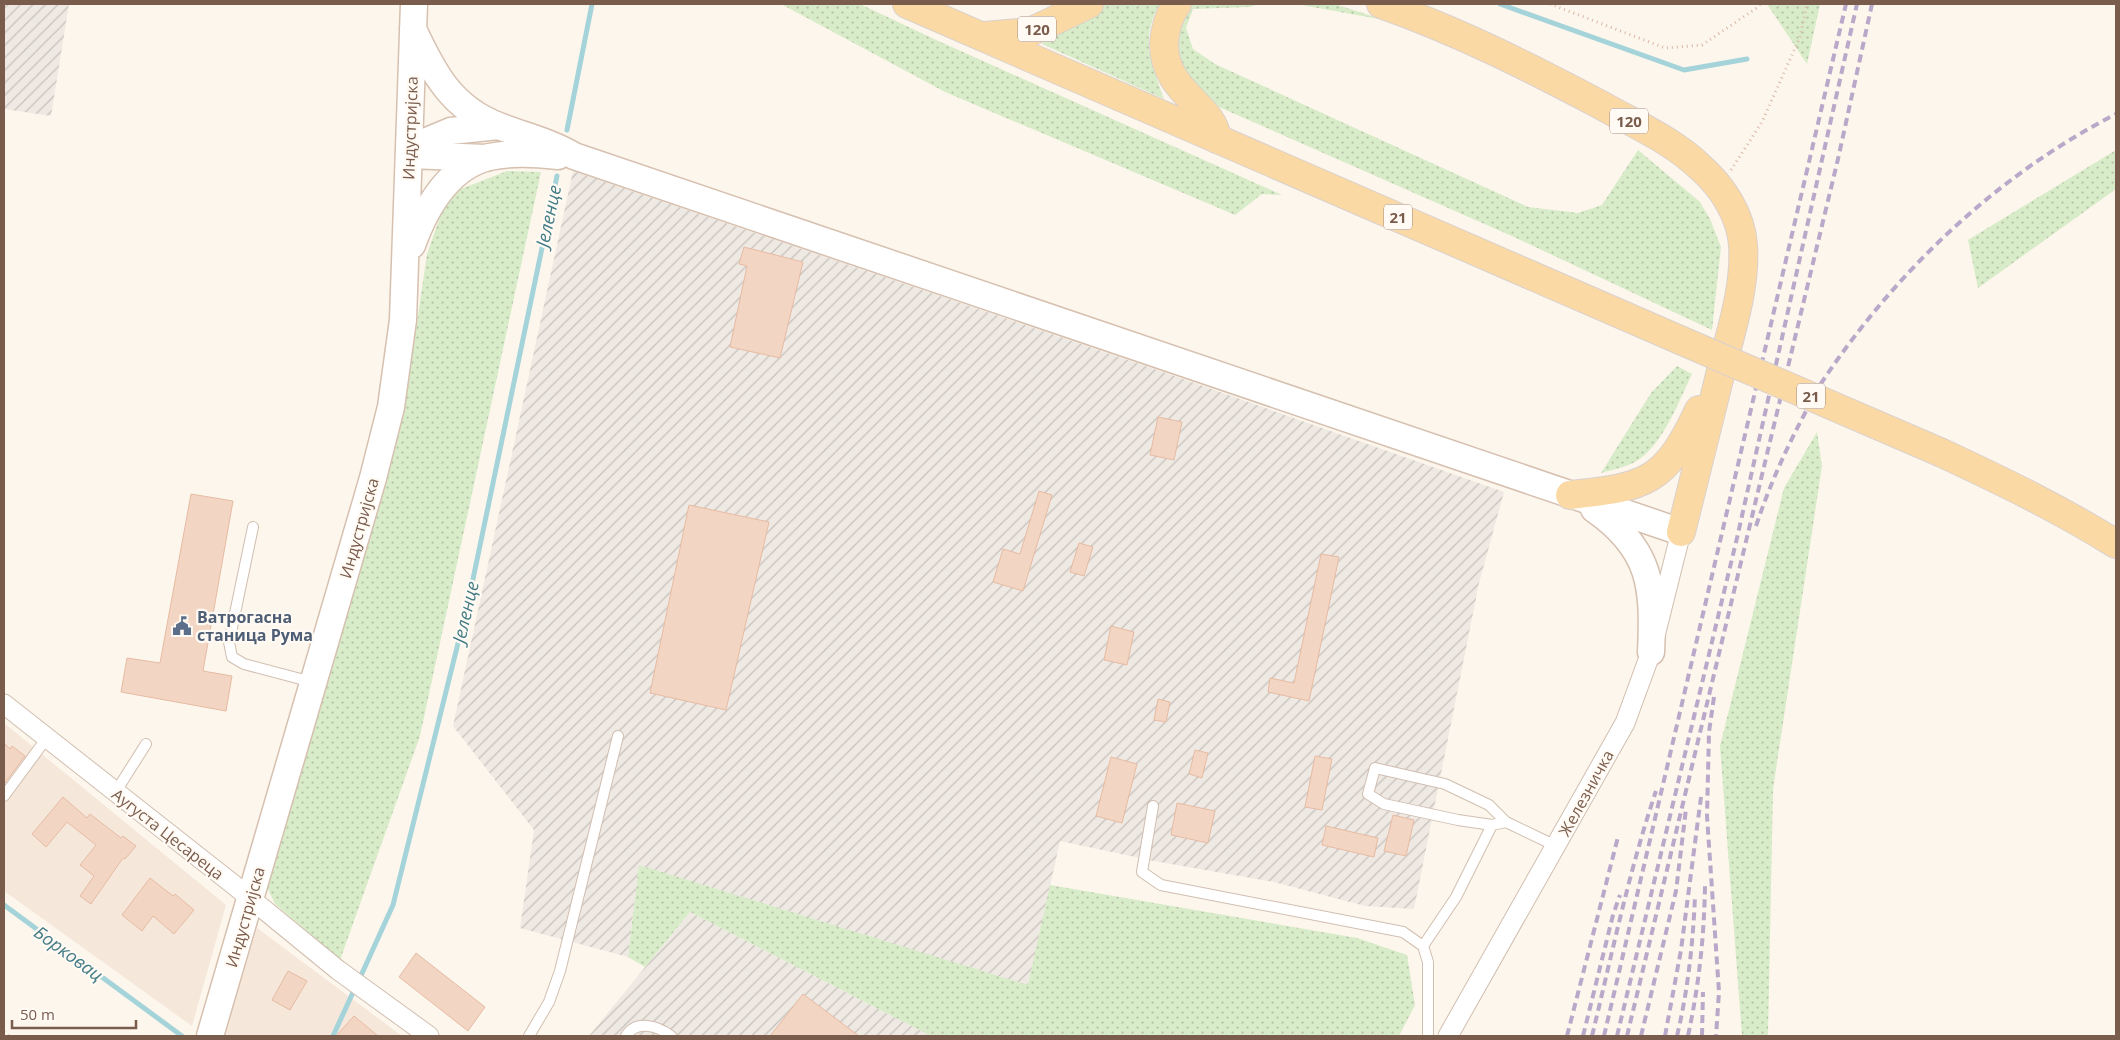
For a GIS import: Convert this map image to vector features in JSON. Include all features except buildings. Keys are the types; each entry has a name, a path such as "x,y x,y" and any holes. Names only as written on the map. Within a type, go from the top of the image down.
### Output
{"main road":[{"name":"21","path":"906,4 1942,453 2029,494 2116,544"},
{"name":"120","path":"981,37 1030,32 1089,4"},
{"path":"1177,4 1170,13 1166,28 1164,52 1178,86 1212,123 1217,139"},
{"name":"120","path":"1381,4 1426,20 1486,46 1594,102 1683,152 1700,166 1718,186 1734,211 1743,243 1742,280 1681,532"},
{"path":"413,16 428,62 446,89 468,109 498,126 562,149 574,156 1681,532"},
{"name":"Индустријска","path":"210,1036 386,430 399,357 406,267 413,16"},
{"path":"410,152 451,131 498,126"},
{"path":"410,152 487,158 522,154 574,156"},
{"path":"406,267 419,227 436,196 461,171 487,158"},
{"path":"1570,495 1629,487 1648,478 1669,462 1684,442 1728,342"},
{"path":"1570,495 1595,510 1615,526 1633,547 1642,562 1652,600 1651,652"}],"street":[{"name":"Железничка","path":"1448,1036 1556,846 1636,698 1651,652 1681,532"},
{"name":"Аугуста Цесареца","path":"4,704 46,739 234,885 250,900 348,978 429,1036"}],"lane":[{"path":"253,527 229,642 232,657 244,664 313,682"},
{"path":"529,1036 549,1002 560,971 618,736"},
{"path":"4,796 46,739"},
{"path":"115,793 146,744"},
{"path":"1506,822 1492,825 1458,820 1384,804 1368,794 1376,768 1445,784 1489,805 1506,822 1556,846"},
{"path":"1153,806 1142,872 1160,885 1403,932 1423,946 1428,962 1428,1036"},
{"path":"1423,946 1456,897 1492,825"},
{"path":"626,1036 638,1026 653,1027 672,1036"}],"path":[{"path":"1550,4 1665,48 1702,45 1760,4"},
{"path":"1718,186 1735,166 1762,122 1800,36 1807,4"},
{"path":"4,1032 10,1036"}],"shaded area":[{"path":"4,4 69,4 51,116 4,109"},
{"path":"573,171 1163,372 1504,492 1479,583 1414,909 1365,906 1274,882 1154,861 1060,841 1028,986 639,865 628,957 520,928 534,830 453,726"},
{"path":"4,723 226,905 192,1026 4,891"},
{"path":"690,912 931,1036 589,1036"},
{"path":"257,928 402,1036 224,1036"}],"green space":[{"path":"781,4 860,4 1282,195 1262,194 1235,215 945,92"},
{"path":"1103,4 1160,4 1150,29 1149,40 1152,63 1164,99 1042,44 1088,10"},
{"path":"1184,4 1260,4 1249,7 1193,9 1186,28 1193,49 1215,64 1528,207 1578,213 1602,205 1638,150 1700,202 1710,219 1721,247 1712,330 1514,237 1219,107 1188,79 1173,42"},
{"path":"1296,4 1335,4 1384,20"},
{"path":"1767,4 1820,4 1807,64"},
{"path":"2116,150 2116,189 1978,288 1968,240"},
{"path":"507,171 541,172 420,736 340,960 275,904 264,881 400,416 413,349 427,254 448,194"},
{"path":"1677,366 1692,374 1669,423 1661,435 1645,455 1635,462 1601,473 1651,393"},
{"path":"1817,432 1822,466 1773,789 1768,1036 1742,1036 1720,746 1784,488"},
{"path":"639,865 1028,985 1050,885 1357,938 1407,955 1415,1005 1399,1036 931,1036 690,912 645,967 628,957"}],"waterway":[{"name":"Јеленце","path":"567,130 592,4"},
{"path":"1500,4 1684,70 1747,59"},
{"name":"Јеленце","path":"359,980 393,905 468,603 557,176"},
{"name":"Борковац","path":"4,905 182,1036"},
{"name":"Јеленце","path":"333,1036 355,988"}],"railway":[{"path":"1604,1036 1846,4"},
{"path":"1617,1036 1737,538 1857,4"},
{"path":"1627,1036 1838,159 1872,4"},
{"path":"1756,526 1784,456 1817,390 1851,341 1882,302 1952,229 1990,196 2072,138 2116,114"},
{"path":"1714,697 1709,732 1707,816 1719,992 1716,1036"},
{"path":"1592,1036 1629,882 1656,791"},
{"path":"1665,1036 1681,950 1701,797"},
{"path":"1641,1036 1676,891 1686,809"},
{"path":"1567,1036 1618,837"},
{"path":"1688,1036 1700,961 1705,886"},
{"path":"1583,1036 1613,915 1620,895"},
{"path":"1677,1036 1689,966 1695,896"},
{"path":"1702,1036 1703,992"}],"place":[{"name":"Ватрогасна станица Рума","path":"182,626"}]}
